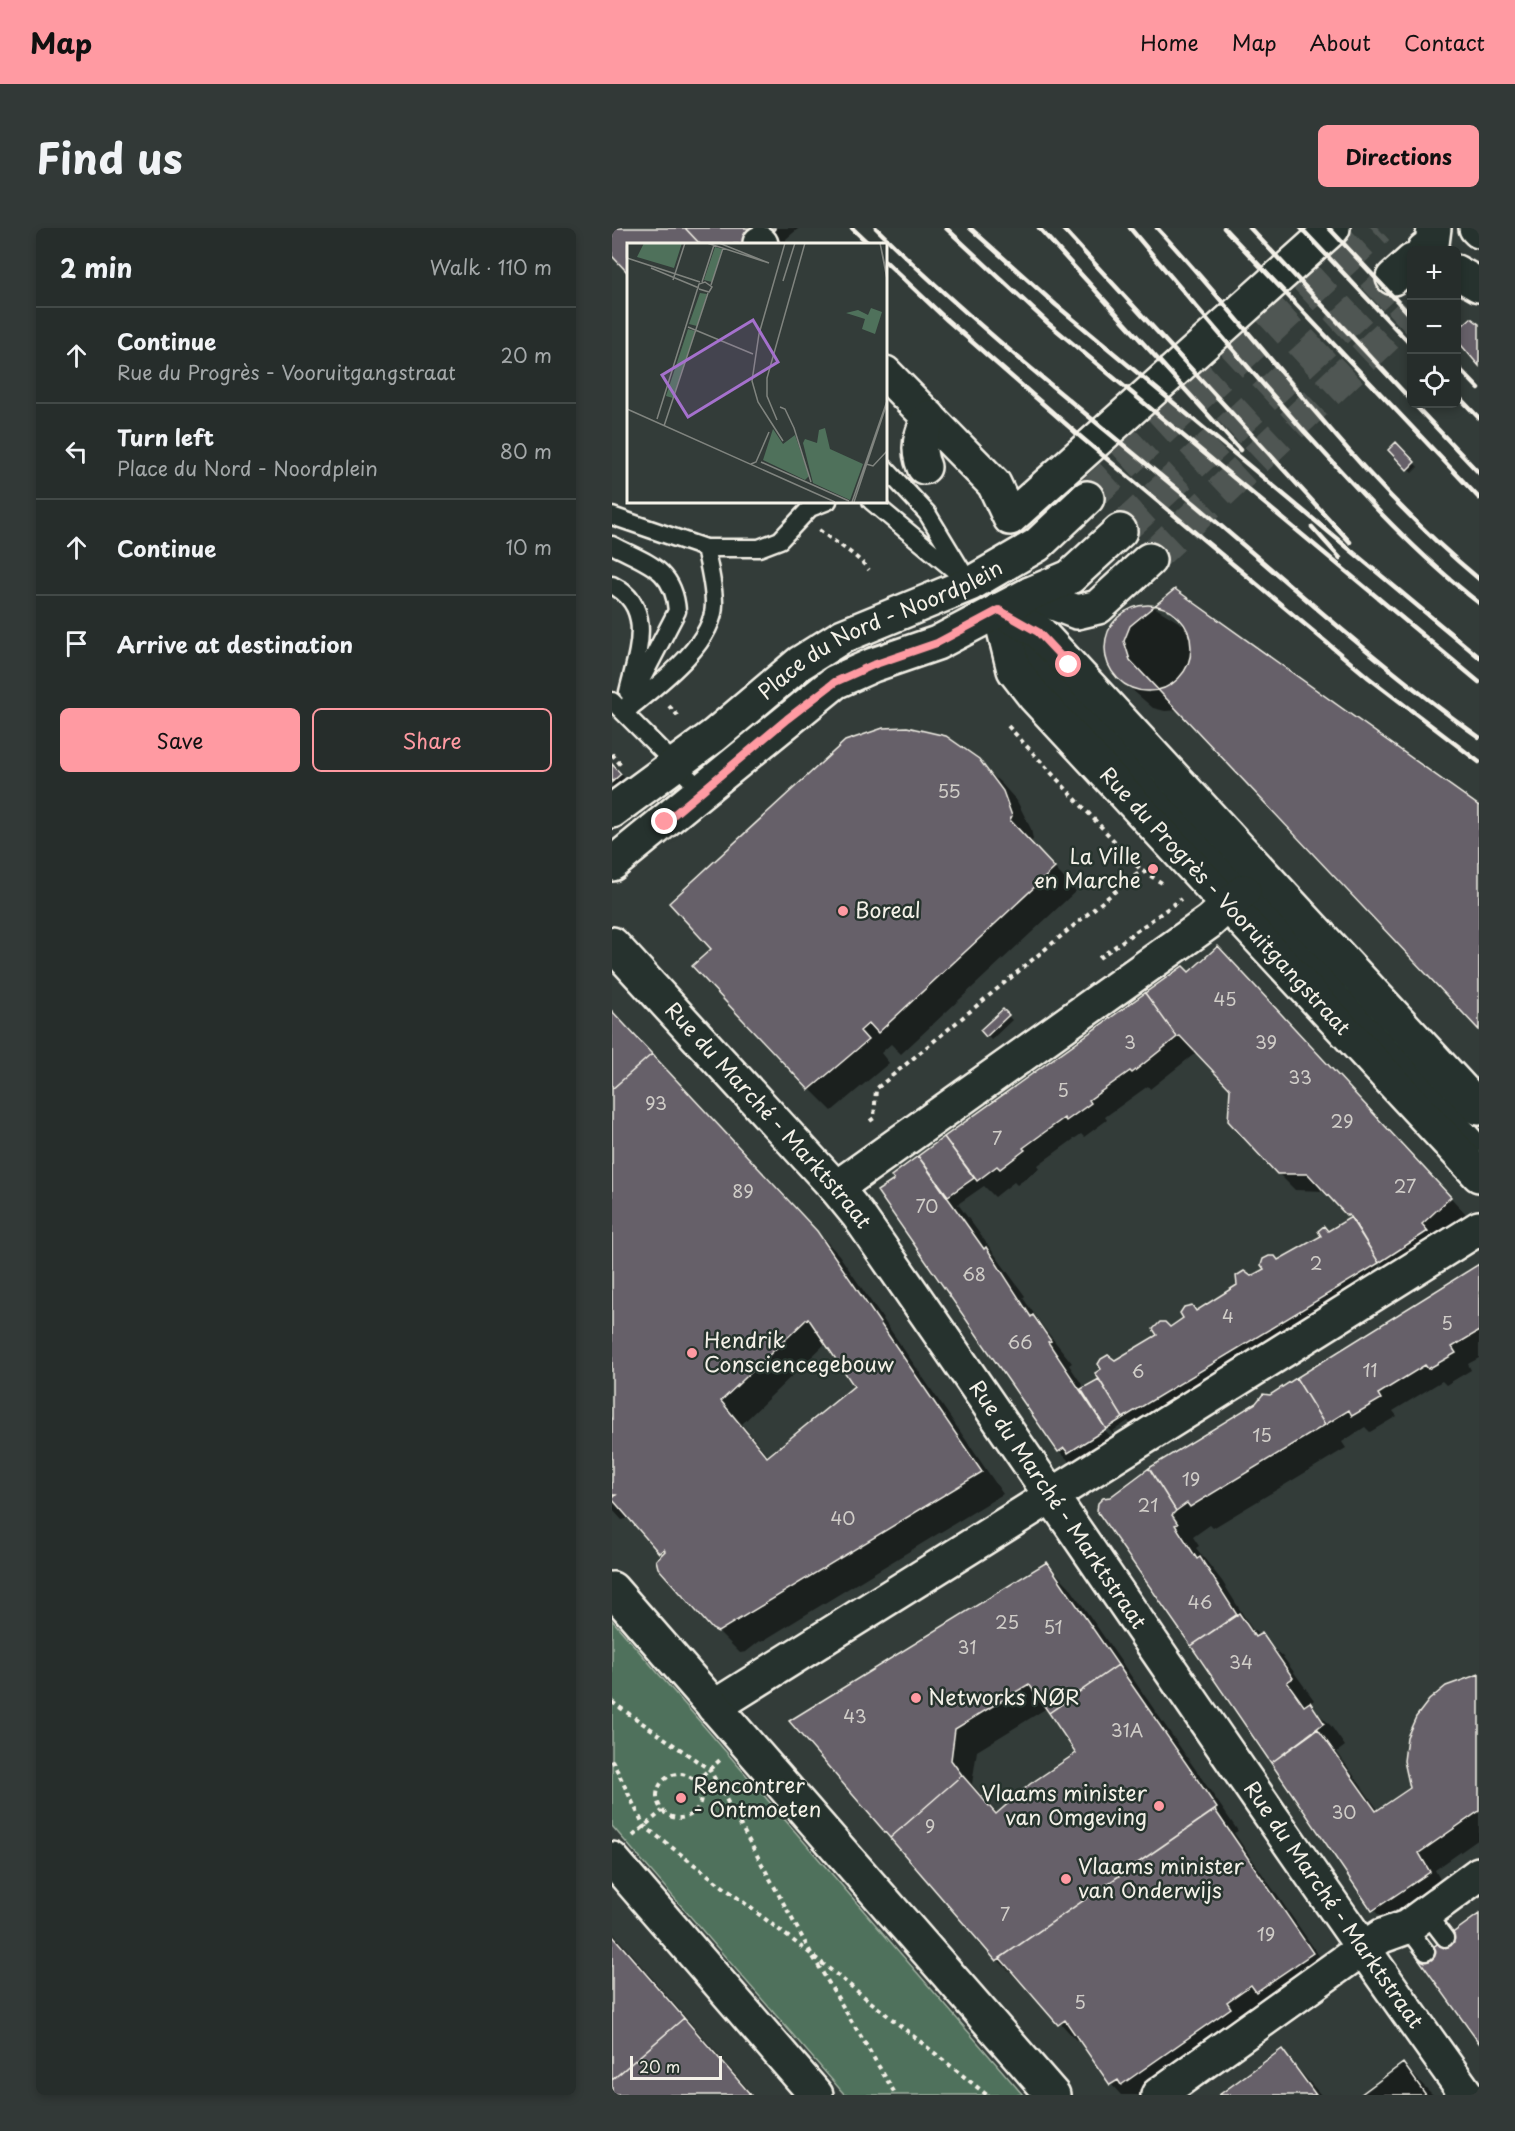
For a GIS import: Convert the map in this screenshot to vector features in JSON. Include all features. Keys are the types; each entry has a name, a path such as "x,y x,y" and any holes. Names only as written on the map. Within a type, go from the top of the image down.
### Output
{"street":[{"path":"886,373 994,484 1010,518 1333,228"},
{"path":"1429,246 1432,244 1434,228"},
{"path":"924,468 918,454 920,438 928,417"},
{"name":"Place du Nord - Noordplein","path":"612,811 715,735 800,663 843,636 970,584 1037,545 1087,498"},
{"name":"Place du Nord - Noordplein","path":"612,864 835,682 873,665 937,643 1030,594 1070,577 1120,531"},
{"name":"Place du Nord - Noordplein","path":"1030,594 1077,612 1098,607 1149,560"},
{"name":"Rue du Progrès - Vooruitgangstraat","path":"970,584 999,610 1038,632 1245,890 1479,1175"},
{"name":"Rue du Progrès - Vooruitgangstraat","path":"999,610 1014,670 1035,697 1479,1108"},
{"path":"836,1188 1209,922 1245,890"},
{"name":"Rue du Marché - Marktstraat","path":"612,944 836,1188 1051,1494 1362,1949 1467,2095"},
{"path":"714,1707 1479,1227"},
{"path":"612,1589 1053,2095"},
{"path":"621,1849 816,2095"},
{"path":"1158,2095 1382,1936 1426,1933 1479,1874"}],"lane":[{"path":"886,469 927,513 970,584"},
{"path":"872,502 970,584"},
{"path":"612,516 705,548 759,548 780,540 811,504"},
{"path":"612,545 662,571 675,592 677,611 618,707"},
{"path":"618,707 673,671 702,638 714,606 705,548"},
{"path":"612,585 630,598 638,610 642,635 618,707"},
{"path":"618,707 703,792"},
{"name":"Rue du Progrès - Vooruitgangstraat","path":"1245,890 1479,1143"}],"path":[{"path":"819,530 838,545 855,553 869,570"},
{"path":"1008,726 1141,870 1167,886"},
{"path":"612,754 626,771"},
{"path":"866,1125 874,1118 876,1089 1141,870"},
{"path":"1175,891 1184,896"},
{"path":"612,1702 710,1770 812,1954 896,2095"},
{"path":"696,1781 726,1755"},
{"path":"612,1760 644,1826 812,1954 987,2095"},
{"path":"681,1773 696,1781 701,1797 694,1813 677,1818 662,1811 657,1794 664,1779 681,1773"},
{"path":"621,1849 662,1811"}],"green space":[{"path":"612,1620 1023,2095 845,2095 612,1826"}],"building":[{"path":"612,228 685,228 699,243 627,243 627,272 612,256"},
{"path":"685,228 775,228 760,243 699,243"},
{"path":"1471,318 1479,324 1479,366 1461,345 1461,327"},
{"path":"1396,442 1415,462 1407,470 1388,450"},
{"path":"1175,589 1479,806 1479,1030 1130,660 1124,641 1130,626"},
{"path":"1148,605 1164,609 1178,618 1187,632 1191,648 1187,664 1178,678 1164,687 1148,691 1132,687 1118,678 1109,664 1105,648 1109,632 1118,618 1132,609"},
{"name":"Boreal","path":"907,727 946,736 979,759 1003,791 1012,816 1010,820 1055,868 878,1033 869,1023 860,1031 868,1040 809,1090 692,966 711,949 669,903 845,741 883,728"},
{"path":"612,764 621,774 612,782"},
{"path":"1218,946 1451,1197 1422,1224 1428,1231 1379,1263 1349,1215 1347,1216 1308,1174 1277,1174 1228,1121 1230,1089 1180,1036 1177,1037 1145,993 1183,966 1189,972"},
{"path":"1145,993 1177,1037 1132,1073 1130,1071 1089,1100 1091,1103 1066,1121 1064,1118 1023,1148 1025,1150 1000,1169 997,1166 977,1181 944,1137"},
{"path":"1003,1009 1009,1015 986,1037 980,1030"},
{"path":"612,1011 652,1054 612,1089"},
{"name":"Hendrik Consciencegebouw","path":"652,1054 817,1231 982,1472 718,1632 712,1629 658,1568 656,1560 665,1551 664,1549 659,1553 612,1499 616,1495 612,1495 612,1089","holes":["808,1318 854,1386 767,1457 721,1401"]},
{"path":"944,1137 974,1178 948,1196 918,1156"},
{"path":"918,1156 984,1249 986,1247 1031,1317 1033,1315 1051,1341 1048,1342 1106,1429 1068,1453 1064,1448 1058,1452 877,1191 894,1180 891,1176"},
{"path":"1351,1217 1379,1263 1123,1418 1095,1373 1101,1369 1098,1364 1101,1359 1108,1355 1115,1360 1157,1335 1153,1329 1160,1322 1165,1322 1170,1327 1183,1318 1180,1313 1184,1307 1192,1305 1196,1311 1237,1285 1236,1276 1244,1271 1251,1276 1264,1269 1261,1265 1263,1259 1275,1256 1278,1260 1321,1236 1318,1231 1324,1226 1328,1231"},
{"path":"1479,1264 1479,1331 1452,1347 1456,1353 1428,1369 1425,1365 1378,1394 1381,1399 1352,1416 1349,1410 1325,1425 1296,1378"},
{"path":"1296,1378 1325,1425 1190,1507 1187,1503 1176,1511 1149,1468 1256,1403 1263,1394 1270,1395"},
{"path":"1099,1379 1123,1418 1106,1429 1081,1389"},
{"path":"1149,1468 1176,1511 1172,1515 1178,1524 1175,1525 1197,1559 1200,1557 1237,1615 1191,1646 1097,1511 1098,1503 1103,1498 1110,1497"},
{"name":"Networks NØR","path":"1047,1562 1118,1665 1049,1713 1029,1684 955,1729 951,1760 962,1775 890,1838 789,1721"},
{"path":"1239,1613 1255,1637 1262,1633 1293,1678 1287,1682 1304,1706 1310,1702 1324,1723 1271,1763 1191,1646"},
{"path":"1118,1665 1217,1808 996,1961 890,1838 962,1775 996,1814 1030,1784 1076,1753 1049,1713"},
{"path":"1479,1674 1479,1811 1419,1853 1430,1872 1372,1911 1271,1763 1318,1729 1376,1811 1410,1788 1404,1761 1407,1737 1416,1717 1429,1700 1446,1686"},
{"path":"1215,1810 1313,1953 1256,1992 1251,1985 1227,2002 1231,2008 1121,2085 1118,2080 1110,2085 1065,2020 1058,2025 1000,1958"},
{"path":"1479,1914 1479,2043 1418,1958"},
{"path":"612,1935 684,2018 612,2080"},
{"path":"684,2018 751,2095 612,2095 612,2080"},
{"path":"1282,2049 1316,2095 1219,2095"},
{"path":"1403,2063 1426,2095 1360,2095"},
{"path":"1403,2063 1426,2095 1360,2095"}],"tunnel":[{"path":"1087,498 1378,228"},
{"path":"1120,531 1393,278"},
{"path":"1149,560 1407,317"}],"railway":[{"path":"852,228 868,243"},
{"path":"876,228 953,301 1032,370 1195,504 1370,653 1479,737"},
{"path":"946,228 1048,323 1479,682"},
{"path":"970,228 1056,305 1479,657"},
{"path":"1039,228 1240,450"},
{"path":"1062,228 1350,542"},
{"path":"1130,228 1259,380 1345,476 1432,563 1479,603"},
{"path":"1157,228 1352,454 1434,539 1479,579"},
{"path":"1224,228 1479,498"},
{"path":"1250,228 1407,396"},
{"path":"1301,228 1407,341"},
{"path":"1329,228 1407,312"},
{"path":"886,262 947,320 1082,438 1369,678 1479,762"},
{"path":"1461,370 1479,389"},
{"path":"1461,399 1479,418"},
{"path":"1418,408 1479,473"},
{"path":"1312,527 1340,558"}],"place":[{"name":"La Ville en Marche","path":"1153,869"},
{"name":"Boreal","path":"843,911"},
{"name":"Hendrik Consciencegebouw","path":"692,1353"},
{"name":"Networks NØR","path":"916,1698"},
{"name":"Rencontrer - Ontmoeten","path":"681,1798"},
{"name":"Vlaams minister van Omgeving","path":"1159,1806"},
{"name":"Vlaams minister van Onderwijs","path":"1066,1879"}],"route":[{"path":"665,822 787,719 835,682 873,665 937,643 999,610 1038,632 1069,665"}]}
